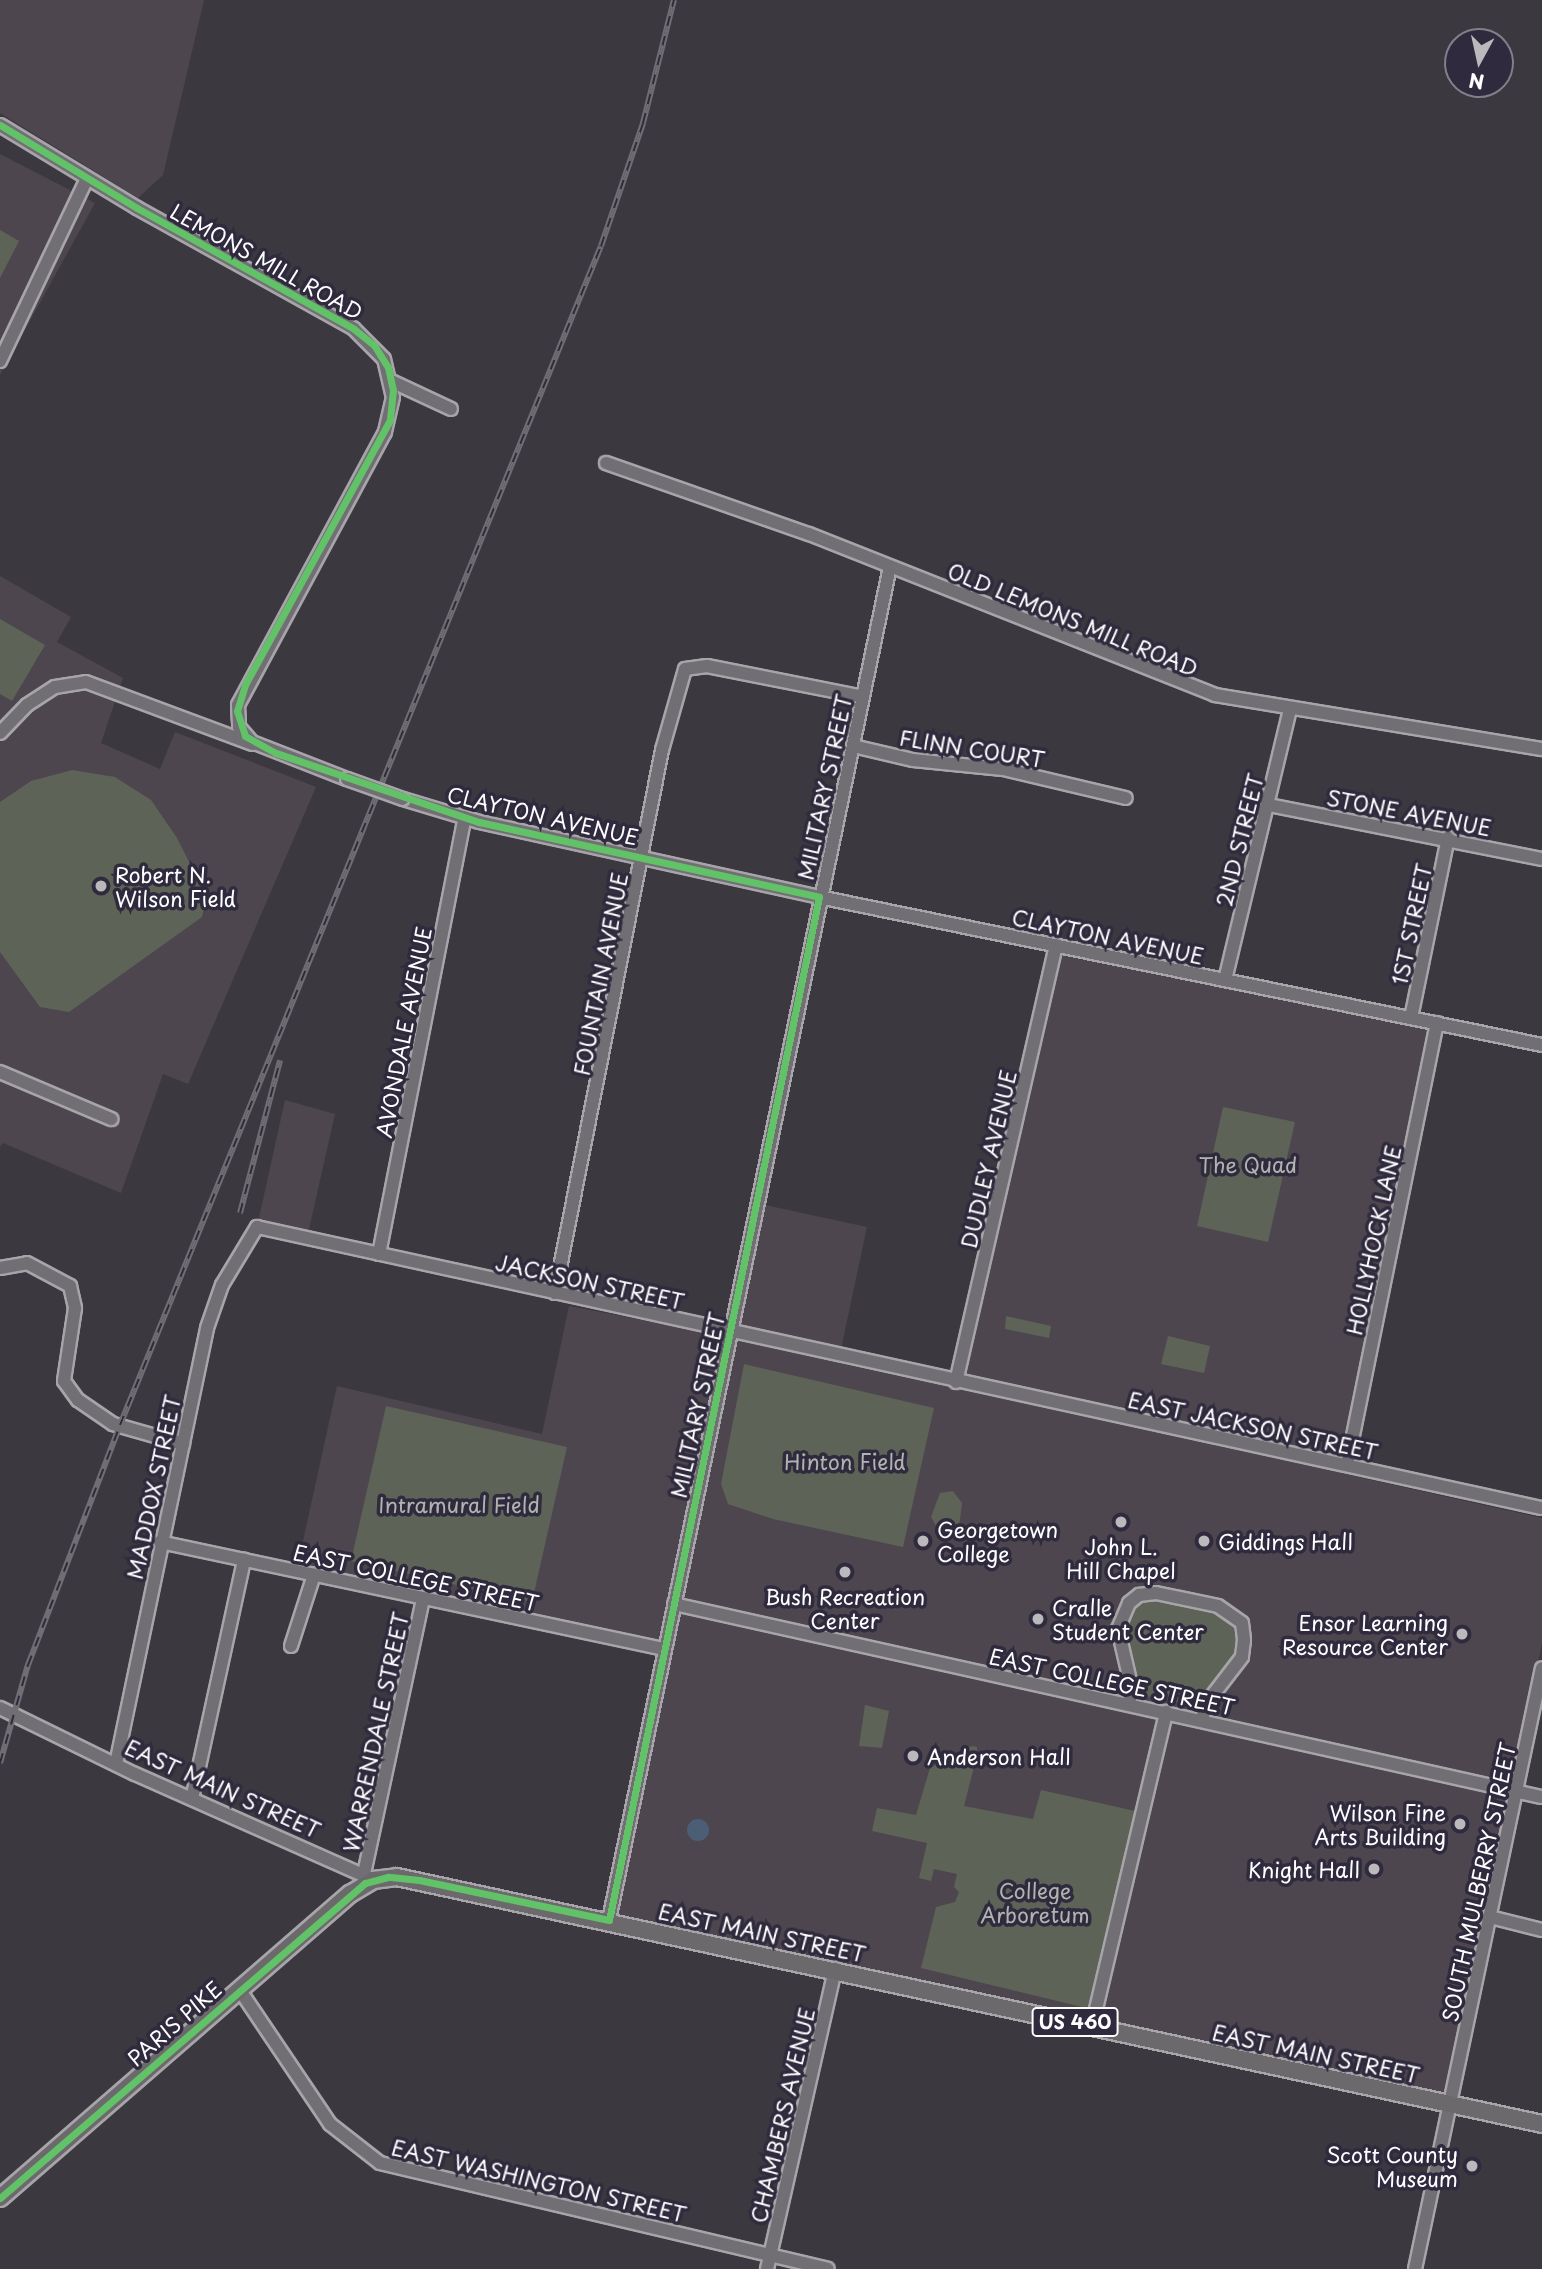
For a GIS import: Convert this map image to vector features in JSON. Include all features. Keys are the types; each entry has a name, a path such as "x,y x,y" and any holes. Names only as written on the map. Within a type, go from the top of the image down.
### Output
{"main road":[{"name":"EAST MAIN STREET","path":"369,1877 428,1881 1542,2124"},
{"name":"PARIS PIKE","path":"0,2198 369,1877"}],"street":[{"name":"LEMONS MILL ROAD","path":"0,125 87,179 354,329 379,352 391,381 393,404 386,432 239,699 238,719 243,733 257,745"},
{"path":"0,361 87,179"},
{"path":"391,381 451,409"},
{"name":"OLD LEMONS MILL ROAD","path":"606,463 890,567 1171,681 1215,695 1290,710 1542,749"},
{"name":"MILITARY STREET","path":"608,1920 890,567"},
{"name":"FOUNTAIN AVENUE","path":"555,1293 662,750 689,666 863,697"},
{"name":"CLAYTON AVENUE","path":"1,731 27,705 55,687 86,682 403,799 465,817 820,897 1542,1045"},
{"name":"2ND STREET","path":"1225,979 1290,710"},
{"name":"FLINN COURT","path":"853,746 913,761 1003,769 1126,798"},
{"name":"STONE AVENUE","path":"1269,805 1448,838 1542,859"},
{"name":"AVONDALE AVENUE","path":"379,1254 465,817"},
{"name":"1ST STREET","path":"1411,1018 1448,838"},
{"name":"DUDLEY AVENUE","path":"956,1381 1056,945"},
{"name":"HOLLYHOCK LANE","path":"1347,1465 1437,1023"},
{"path":"0,1072 111,1119"},
{"name":"JACKSON STREET","path":"257,1227 956,1381"},
{"name":"MADDOX STREET","path":"116,1765 160,1542 207,1328 222,1285 257,1227"},
{"path":"0,1268 27,1263 70,1286 75,1308 64,1381 78,1400 113,1424 183,1444"},
{"name":"EAST JACKSON STREET","path":"956,1381 1542,1508"},
{"name":"EAST COLLEGE STREET","path":"160,1542 664,1648"},
{"path":"192,1799 244,1560"},
{"path":"291,1646 314,1575"},
{"path":"1129,1704 1132,1689 1118,1629 1129,1603 1139,1595 1156,1593 1218,1606 1242,1623 1242,1657 1205,1705 1202,1720"},
{"name":"WARRENDALE STREET","path":"369,1877 423,1598"},
{"name":"EAST COLLEGE STREET","path":"674,1604 1542,1797"},
{"name":"SOUTH MULBERRY STREET","path":"1415,2269 1542,1668"},
{"name":"EAST MAIN STREET","path":"0,1708 116,1765 369,1877"},
{"path":"1092,2026 1166,1712"},
{"path":"1490,1917 1542,1930"},
{"name":"CHAMBERS AVENUE","path":"767,2269 835,1969"},
{"name":"EAST WASHINGTON STREET","path":"239,1989 330,2124 380,2163 771,2253 828,2269"}],"shaded area":[{"path":"0,0 204,0 163,175 138,198 0,113"},
{"path":"0,154 95,203 0,375"},
{"path":"0,576 71,617 57,642 123,678 101,743 160,769 175,732 316,787 188,1084 163,1074 121,1193 3,1143 0,1147"},
{"name":"Georgetown College","path":"1057,951 1433,1028 1340,1473 1542,1518 1542,1643 1450,2096 615,1916 671,1643 298,1564 337,1386 542,1434 569,1306 736,1338 765,1205 867,1227 838,1363 958,1389"},
{"path":"285,1100 335,1114 307,1238 257,1227"}],"green space":[{"path":"0,230 19,241 0,278"},
{"path":"0,619 45,645 12,701 0,694"},
{"name":"Robert N. Wilson Field","path":"72,770 115,777 151,800 177,838 207,897 202,917 69,1012 40,1007 0,952 0,802 31,781"},
{"name":"The Quad","path":"1223,1107 1295,1122 1268,1242 1197,1226"},
{"path":"1006,1316 1051,1326 1049,1338 1005,1329"},
{"path":"1168,1336 1210,1346 1204,1373 1161,1364"},
{"name":"Hinton Field","path":"744,1364 934,1408 903,1547 773,1519 728,1504 721,1484"},
{"name":"Intramural Field","path":"386,1406 567,1447 532,1602 351,1561"},
{"path":"953,1491 962,1503 959,1527 950,1534 939,1531 931,1517 940,1493"},
{"path":"1149,1598 1221,1613 1237,1626 1238,1653 1230,1668 1195,1706 1140,1695 1127,1656 1125,1623 1132,1607"},
{"path":"865,1705 889,1711 882,1748 859,1746"},
{"name":"College Arboretum","path":"972,1746 977,1747 977,1755 964,1806 1033,1819 1041,1790 1135,1811 1090,2003 1086,2008 921,1968 936,1907 955,1902 959,1892 954,1887 957,1874 934,1869 931,1881 919,1878 927,1843 872,1831 877,1808 916,1815 930,1768"}],"water":[{"path":"698,1819 706,1822 709,1830 706,1838 698,1841 690,1838 687,1830 690,1822"}],"railway":[{"path":"0,1763 28,1665 120,1425 601,246 643,123 674,0"},
{"path":"240,1213 280,1060"}],"cycle path":[{"path":"0,125 137,208 354,329 374,345 388,367 393,390 390,420 245,685 237,711 245,736 276,753 479,822 819,897 609,1920 419,1880 388,1877 365,1883 0,2198"}],"place":[{"name":"Robert N. Wilson Field","path":"101,886"},
{"name":"John L. Hill Chapel","path":"1121,1522"},
{"name":"Georgetown College","path":"923,1541"},
{"name":"Giddings Hall","path":"1204,1541"},
{"name":"Bush Recreation Center","path":"845,1572"},
{"name":"Cralle Student Center","path":"1038,1619"},
{"name":"Ensor Learning Resource Center","path":"1462,1634"},
{"name":"Anderson Hall","path":"913,1756"},
{"name":"Wilson Fine Arts Building","path":"1460,1824"},
{"name":"Knight Hall","path":"1374,1869"},
{"name":"Scott County Museum","path":"1472,2166"}]}
